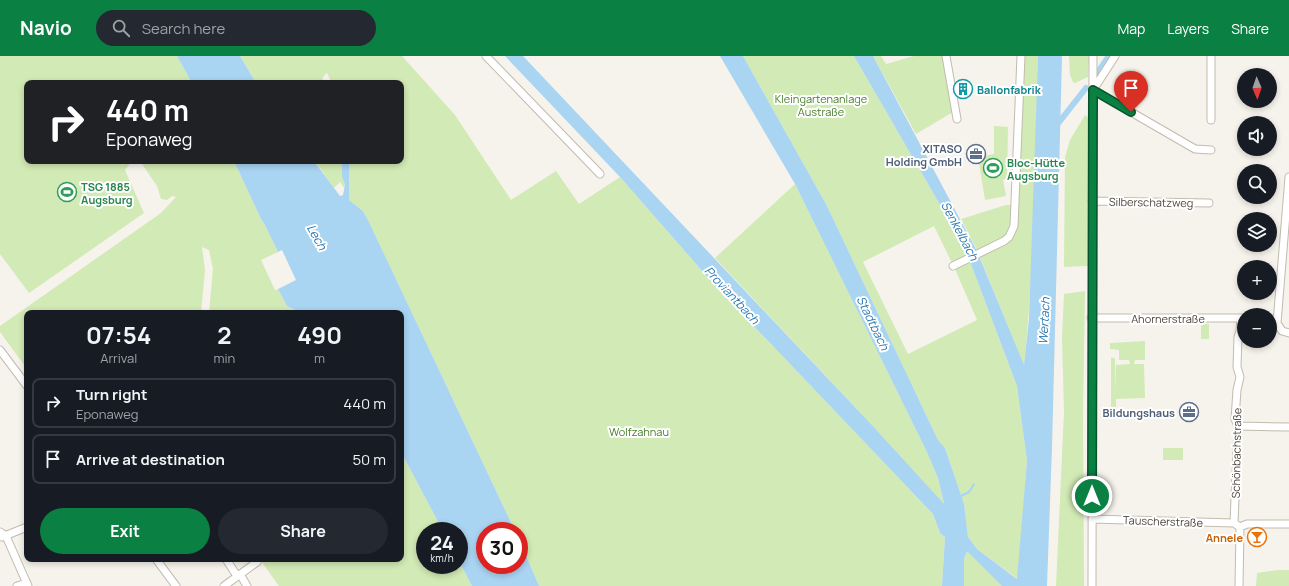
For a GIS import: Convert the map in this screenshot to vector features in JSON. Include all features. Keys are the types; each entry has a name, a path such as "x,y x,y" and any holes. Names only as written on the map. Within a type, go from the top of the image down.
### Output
{"street":[{"path":"486,56 600,174"},
{"path":"946,56 957,119"},
{"path":"953,266 1009,237 1014,226 1021,56"},
{"path":"1092,586 1091,318 1093,56"},
{"path":"1093,90 1115,56"},
{"path":"1211,56 1211,120"},
{"path":"1093,90 1195,150 1211,150"},
{"path":"1289,177 1277,322 1282,331 1289,333"},
{"name":"Silberschatzweg","path":"1092,201 1209,203"},
{"name":"Ahornerstraße","path":"1091,318 1237,318"},
{"name":"Schönbachstraße","path":"1238,348 1237,367 1240,377 1237,390 1236,419 1238,426 1237,525 1239,586"},
{"path":"0,350 24,382"},
{"path":"1238,426 1289,427"},
{"name":"Tauscherstraße","path":"1092,519 1237,525 1289,524"},
{"path":"18,586 28,585 2,535 24,528"},
{"path":"158,562 176,586"},
{"path":"228,562 247,586"},
{"path":"224,586 256,562"}],"green space":[{"name":"TSG 1885 Augsburg","path":"0,56 177,56 190,80 24,80 24,164 130,164 125,170 144,213 29,293 0,254"},
{"name":"Wolfzahnau","path":"240,56 402,56 455,115 511,200 556,171 579,204 620,177 711,281 933,514 940,533 945,537 942,586 539,586 528,560 528,522 511,522 369,222 363,211 349,200 349,164 404,164 404,80 330,80 327,73 322,78 323,80 254,80"},
{"name":"Kleingartenanlage Austraße","path":"743,56 854,56 965,248 968,255 952,263 934,226 863,262 908,354 977,320 955,269 970,261 1017,386 1027,461 1018,579 977,549 968,537 964,504 945,448 938,440 827,206"},
{"path":"873,56 881,56 886,64 914,56 943,56 953,112 916,134"},
{"path":"1023,56 1038,56 1032,250 1028,327 1024,366 980,257 1011,239 1017,227"},
{"path":"1069,56 1089,56 1088,77 1075,83 1073,82 1070,75"},
{"path":"1085,115 1089,118 1088,266 1064,267 1065,157 1070,140"},
{"name":"Bloc-Hütte Augsburg","path":"994,126 1008,127 1007,179 1003,180 1006,196 985,200 978,157 994,154"},
{"path":"142,164 235,164 278,252 261,260 275,290 278,289 287,306 295,310 209,310 213,269 209,250 202,247 205,270 201,310 24,310 24,365 0,332 0,326 161,213 176,197 172,196 167,200 161,199 157,186"},
{"path":"317,164 342,164 345,189 340,182 334,188"},
{"path":"795,184 926,450 938,478 944,505 870,423 715,258"},
{"path":"1006,205 1016,205 1012,232 979,254 961,219"},
{"path":"1085,291 1083,412 1084,586 1056,586 1064,412 1062,337 1064,294"},
{"path":"1201,324 1209,324 1209,339 1201,339"},
{"path":"1145,341 1145,360 1135,360 1134,364 1144,364 1145,398 1116,399 1116,416 1111,416 1111,358 1115,358 1116,395 1116,365 1130,364 1129,360 1119,360 1119,350 1110,349 1110,343"},
{"path":"1163,448 1183,448 1183,460 1163,460"},
{"path":"404,458 438,522 416,522 416,574 466,574 472,586 279,586 262,562 404,562"},
{"path":"968,552 972,554 1002,586 964,586 964,559 966,553"},
{"path":"1289,570 1289,586 1256,586 1257,573"}],"water":[{"path":"177,56 240,56 254,80 190,80"},
{"path":"505,56 523,56 870,423 944,504 938,478 926,450 795,184 720,56 743,56 827,206 938,440 945,448 964,504 968,537 977,549 1017,579 1027,461 1017,386 965,248 854,56 873,56 977,251 1024,365 1029,319 1038,56 1062,56 1047,586 1002,586 968,552 966,553 964,559 964,586 942,586 945,537 940,533 933,514 711,281 620,177"},
{"name":"Lech","path":"235,164 316,164 340,196 343,195 345,185 342,176 342,164 349,164 349,200 363,211 369,222 511,522 476,522 476,574 528,574 528,560 539,586 472,586 466,574 468,574 468,522 438,522 404,458 404,310 295,310 287,306 278,289 296,280 282,250 278,252"}],"waterway":[{"path":"1098,72 1109,56"},
{"path":"1056,126 1086,88"},
{"path":"961,496 969,492 974,484"}],"place":[{"name":"Ballonfabrik","path":"963,89"},
{"name":"XITASO Holding GmbH","path":"976,154"},
{"name":"Bloc-Hütte Augsburg","path":"993,168"},
{"name":"TSG 1885 Augsburg","path":"67,192"},
{"name":"Bildungshaus","path":"1189,412"},
{"name":"Annele","path":"1257,537"}],"route":[{"path":"1092,496 1091,306 1093,90 1131,112"}],"water label":[{"name":"Senkelbach","path":"960,231"},
{"name":"Proviantbach","path":"732,295"},
{"name":"Wertach","path":"1044,321"},
{"name":"Stadtbach","path":"873,323"}]}
